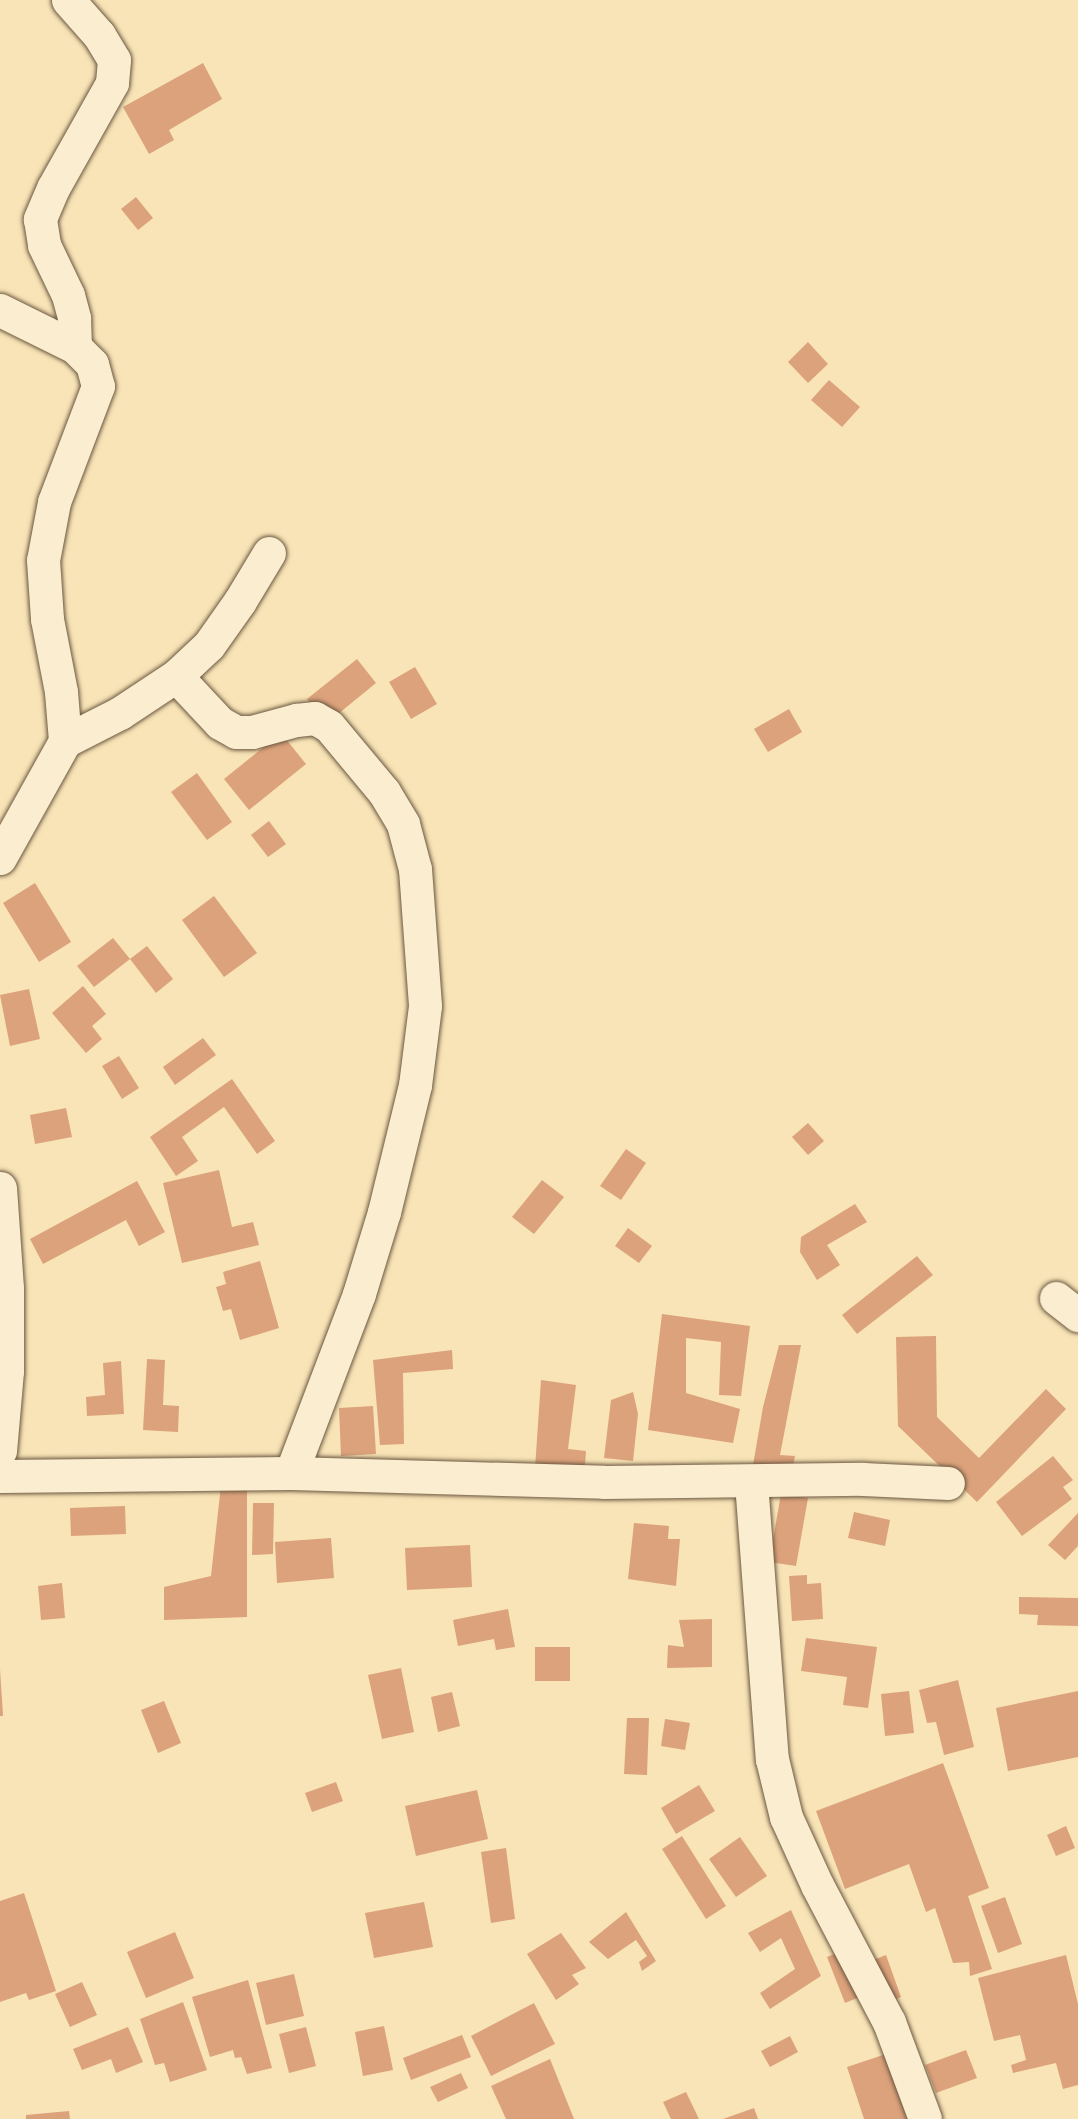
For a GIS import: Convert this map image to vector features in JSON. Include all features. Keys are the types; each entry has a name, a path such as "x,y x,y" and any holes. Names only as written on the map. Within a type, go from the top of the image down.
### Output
{"street":[{"path":"68,0 99,35 114,60 112,83 53,188 40,219 44,245 68,295 74,318 75,347"},
{"path":"0,310 75,347 92,364 98,386 54,502 43,560 47,619 61,692 65,741 0,858"},
{"path":"65,741 120,713 176,676 209,645 240,601 268,553"},
{"path":"176,676 220,723 236,732 252,732 296,720 315,718 329,726 384,792 403,824 415,869 425,1006 415,1085 384,1212 359,1294 291,1473"},
{"path":"0,1188 7,1288 7,1371 0,1451"},
{"path":"0,1476 291,1473 592,1482 863,1479 948,1483"},
{"path":"751,1482 772,1759 786,1817 817,1885 889,2022 924,2119"}],"building":[{"path":"203,63 222,99 169,130 174,140 149,154 123,107"},
{"path":"136,197 153,218 138,230 121,209"},
{"path":"808,342 828,364 808,383 788,362"},
{"path":"829,380 860,407 842,427 811,400"},
{"path":"357,659 376,683 327,723 307,699"},
{"path":"415,667 437,704 411,719 389,682"},
{"path":"789,709 802,732 768,752 754,729"},
{"path":"281,733 306,764 249,810 224,779"},
{"path":"197,773 232,822 207,840 171,792"},
{"path":"269,821 286,844 268,857 251,835"},
{"path":"35,883 71,942 39,962 3,903"},
{"path":"214,896 257,953 224,977 182,920"},
{"path":"113,938 130,959 94,987 77,966"},
{"path":"147,946 173,979 156,993 130,959"},
{"path":"83,986 106,1014 92,1026 102,1039 86,1053 52,1013"},
{"path":"29,989 40,1039 10,1046 0,995"},
{"path":"203,1038 216,1055 175,1085 163,1067"},
{"path":"119,1056 139,1088 122,1099 102,1066"},
{"path":"232,1079 275,1141 257,1154 224,1107 182,1137 198,1161 176,1176 150,1137"},
{"path":"66,1108 72,1137 35,1144 30,1115"},
{"path":"808,1123 824,1141 808,1155 792,1137"},
{"path":"626,1149 646,1163 621,1200 600,1186"},
{"path":"219,1170 232,1227 253,1222 259,1245 182,1263 163,1183"},
{"path":"542,1180 564,1197 534,1234 512,1217"},
{"path":"137,1181 165,1232 139,1246 126,1220 43,1264 30,1239"},
{"path":"855,1204 867,1222 827,1245 840,1265 817,1280 800,1252 801,1237"},
{"path":"628,1228 652,1246 639,1263 615,1246"},
{"path":"917,1256 933,1275 857,1334 842,1315"},
{"path":"260,1261 279,1328 240,1340 231,1309 223,1311 216,1287 226,1284 223,1272"},
{"path":"662,1314 750,1326 741,1396 719,1395 721,1342 686,1338 686,1393 740,1409 733,1443 648,1430"},
{"path":"936,1336 937,1417 979,1458 1046,1389 1066,1409 977,1502 898,1426 896,1337"},
{"path":"779,1345 801,1345 780,1455 795,1456 792,1472 753,1465 763,1407"},
{"path":"452,1350 453,1369 403,1373 404,1444 380,1445 373,1360"},
{"path":"147,1359 165,1360 163,1405 179,1406 178,1432 143,1430"},
{"path":"121,1361 124,1414 87,1416 86,1397 105,1395 103,1363"},
{"path":"541,1380 576,1385 568,1449 586,1451 585,1465 535,1468"},
{"path":"633,1392 638,1414 633,1461 604,1458 611,1400"},
{"path":"373,1406 376,1454 341,1456 339,1408"},
{"path":"1053,1456 1073,1480 1063,1487 1072,1499 1022,1536 996,1502"},
{"path":"221,1485 247,1485 247,1617 164,1620 164,1587 211,1576"},
{"path":"781,1494 808,1498 796,1566 769,1562"},
{"path":"253,1503 274,1503 273,1554 252,1555"},
{"path":"125,1506 126,1534 71,1536 70,1508"},
{"path":"854,1512 890,1520 885,1546 848,1538"},
{"path":"1078,1513 1078,1546 1065,1560 1048,1545"},
{"path":"634,1523 669,1526 668,1539 680,1539 676,1586 628,1579"},
{"path":"331,1538 334,1578 277,1583 275,1542"},
{"path":"470,1545 472,1587 407,1590 405,1548"},
{"path":"807,1575 807,1584 821,1583 823,1619 792,1621 789,1576"},
{"path":"62,1583 65,1618 41,1620 38,1586"},
{"path":"1019,1597 1078,1598 1078,1626 1037,1625 1038,1615 1019,1614"},
{"path":"508,1609 515,1647 496,1650 494,1639 458,1646 453,1620"},
{"path":"712,1619 712,1667 667,1668 668,1645 684,1647 679,1620"},
{"path":"806,1638 877,1647 868,1708 843,1705 847,1677 801,1671"},
{"path":"535,1647 570,1647 570,1681 535,1681"},
{"path":"401,1668 414,1732 382,1739 368,1675"},
{"path":"0,1669 3,1716 0,1716"},
{"path":"958,1680 974,1747 944,1755 936,1722 927,1723 919,1690"},
{"path":"909,1691 914,1733 885,1736 881,1694"},
{"path":"1078,1691 1078,1757 1008,1771 996,1708"},
{"path":"452,1692 460,1726 438,1732 431,1697"},
{"path":"164,1701 181,1743 158,1753 141,1710"},
{"path":"627,1718 649,1718 647,1775 624,1774"},
{"path":"665,1719 690,1723 685,1750 661,1746"},
{"path":"943,1763 989,1888 968,1896 992,1969 970,1976 969,1962 953,1963 935,1908 926,1912 909,1864 845,1889 816,1811"},
{"path":"336,1782 343,1801 312,1812 305,1793"},
{"path":"699,1785 715,1811 676,1834 661,1808"},
{"path":"477,1790 488,1839 416,1856 405,1806"},
{"path":"1066,1826 1075,1848 1056,1856 1047,1835"},
{"path":"682,1836 726,1906 706,1919 662,1849"},
{"path":"740,1837 767,1876 736,1897 709,1859"},
{"path":"506,1848 515,1919 491,1923 481,1852"},
{"path":"24,1893 56,1991 29,2000 26,1993 0,2002 0,1901"},
{"path":"1005,1897 1022,1944 998,1953 981,1906"},
{"path":"424,1902 433,1947 374,1958 365,1913"},
{"path":"791,1910 821,1976 770,2009 760,1993 795,1969 781,1938 760,1952 748,1933"},
{"path":"626,1912 656,1961 642,1971 639,1962 647,1956 636,1940 608,1959 589,1942"},
{"path":"175,1932 194,1978 146,1998 127,1952"},
{"path":"561,1933 586,1968 572,1975 579,1984 556,2000 527,1954"},
{"path":"849,1948 867,1994 845,2003 827,1957"},
{"path":"886,1955 901,1997 883,2005 866,1963"},
{"path":"1066,1955 1078,2004 1078,2085 1063,2089 1056,2063 1013,2073 1011,2065 1026,2060 1020,2035 994,2041 978,1978"},
{"path":"294,1974 304,2016 266,2025 256,1983"},
{"path":"248,1980 272,2068 247,2074 241,2057 235,2058 233,2050 210,2057 192,1997"},
{"path":"82,1982 97,2015 70,2027 55,1994"},
{"path":"183,2002 207,2070 170,2082 164,2063 155,2065 140,2019"},
{"path":"534,2003 555,2044 491,2076 471,2036"},
{"path":"384,2026 393,2070 363,2076 355,2032"},
{"path":"128,2027 143,2062 116,2073 111,2059 82,2070 73,2049"},
{"path":"306,2027 316,2066 289,2073 279,2034"},
{"path":"462,2035 471,2057 411,2080 403,2058"},
{"path":"790,2036 798,2052 770,2067 761,2051"},
{"path":"966,2050 977,2078 936,2093 925,2065"},
{"path":"886,2054 907,2119 864,2119 847,2067"},
{"path":"550,2059 574,2119 506,2119 491,2086"},
{"path":"461,2073 468,2088 438,2102 430,2087"},
{"path":"686,2092 699,2119 671,2119 663,2102"},
{"path":"754,2108 758,2119 723,2119"},
{"path":"69,2111 70,2119 26,2119 26,2115"}]}
